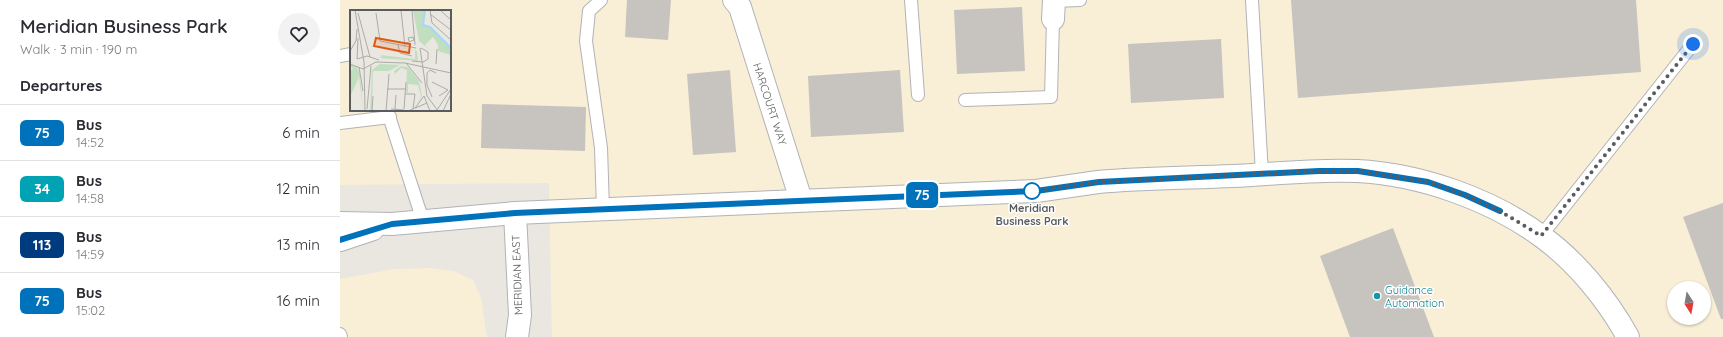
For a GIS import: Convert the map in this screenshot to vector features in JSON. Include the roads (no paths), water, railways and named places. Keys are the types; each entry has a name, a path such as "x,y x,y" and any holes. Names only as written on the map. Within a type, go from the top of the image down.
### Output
{"street":[{"name":"HARCOURT WAY","path":"743,2 801,200"},
{"path":"340,223 392,224 423,220 515,213 1036,191 1099,182 1319,171 1358,171 1428,182 1465,195 1500,211 1541,236 1562,254 1589,281 1617,318 1628,337"},
{"name":"MERIDIAN EAST","path":"515,213 520,315 517,337"},
{"path":"340,240 392,224"}],"lane":[{"path":"601,0 589,11 586,42 601,148 603,209"},
{"path":"911,0 918,95"},
{"path":"965,100 1051,97 1054,7 1080,0"},
{"path":"1252,0 1262,174"},
{"path":"1541,236 1693,44"},
{"path":"340,56 350,54"},
{"path":"340,123 388,114 423,220"}],"place":[{"name":"Meridian Business Park","path":"1032,191"},
{"name":"Guidance Automation","path":"1377,296"}]}
